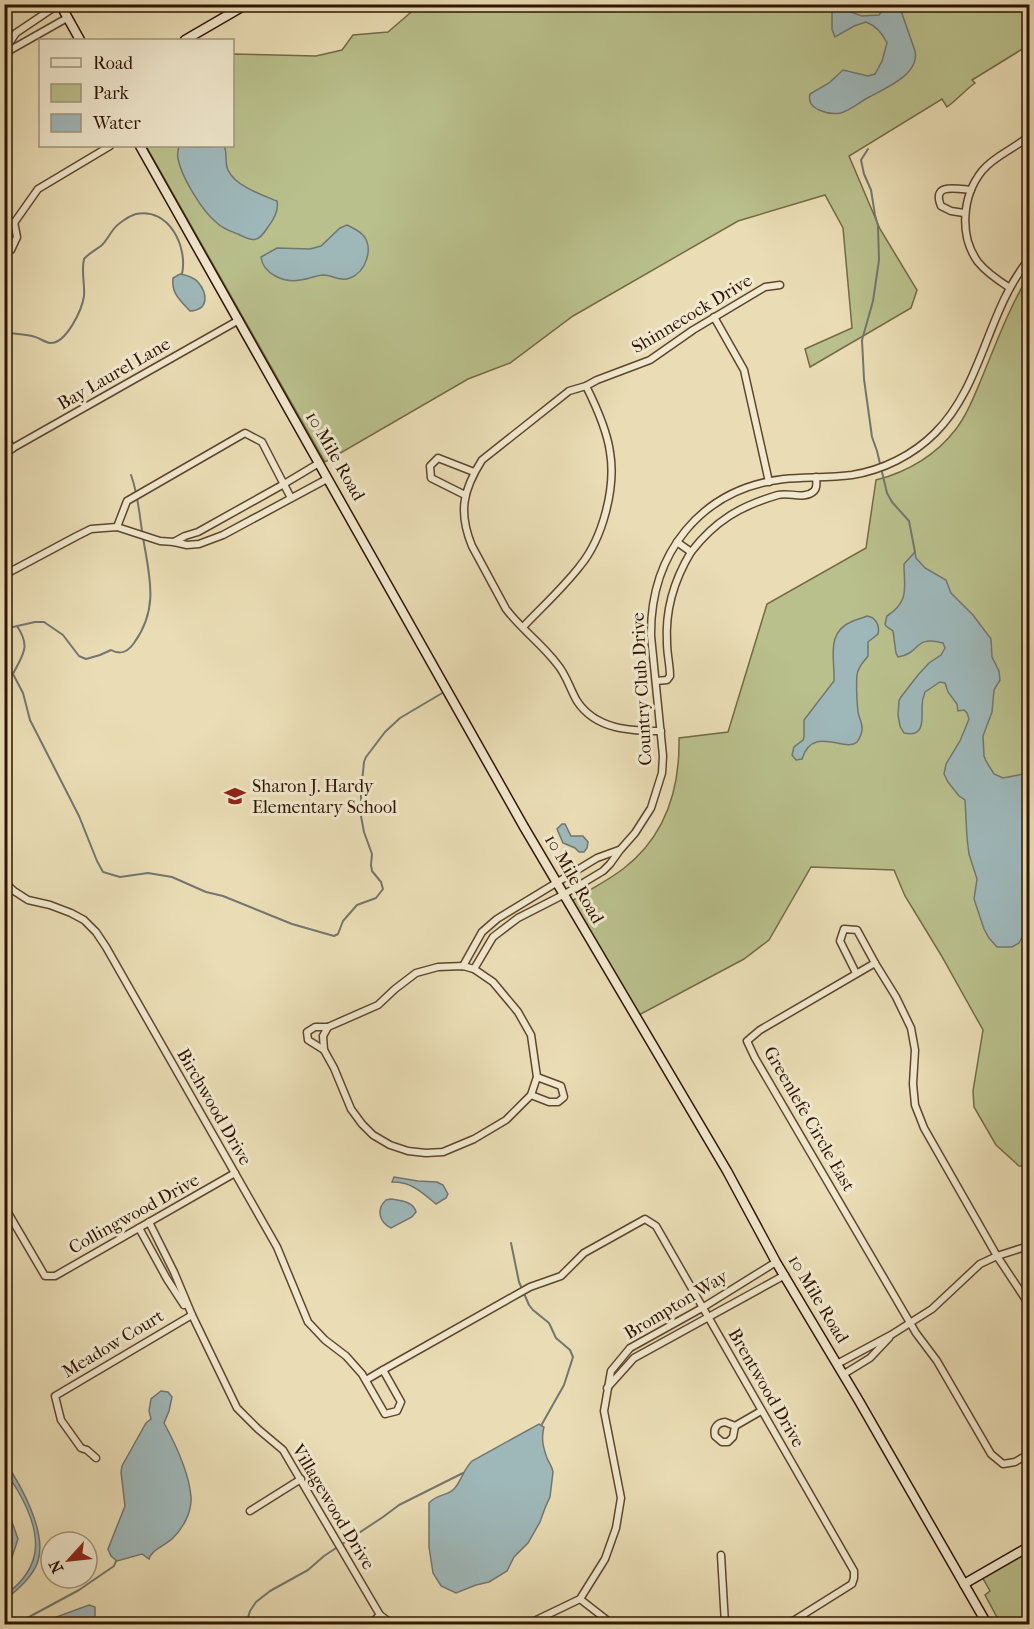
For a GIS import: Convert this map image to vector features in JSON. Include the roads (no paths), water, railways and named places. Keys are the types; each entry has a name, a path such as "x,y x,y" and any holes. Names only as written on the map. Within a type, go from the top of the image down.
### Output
{"main road":[{"path":"59,4 79,39"},
{"path":"187,39 247,4"},
{"name":"10 Mile Road","path":"141,147 563,895 727,1171 776,1262 844,1374 987,1624"},
{"path":"964,1584 1029,1546"}],"street":[{"path":"4,52 16,33 59,4"},
{"path":"4,52 32,39 67,18"},
{"path":"25,28 32,39"},
{"path":"1010,288 978,262 967,239 964,213 971,190 982,171 988,164 1029,135"},
{"path":"4,228 14,222 38,189 108,147"},
{"path":"964,213 941,206 940,193 950,187 971,190"},
{"path":"4,252 11,250 17,237 14,222"},
{"name":"Country Club Drive","path":"474,969 493,936 518,918 603,871 645,819 654,800 662,773 663,756 651,636 653,599 662,570 677,542 691,524 720,501 746,488 784,479 852,475 888,464 904,456 936,432 958,404 1010,288 1029,258"},
{"name":"Shinnecock Drive","path":"661,731 616,728 596,719 579,703 559,665 506,609 468,536 464,514 465,495 474,472 482,460 569,391 650,360 693,330 765,287 780,285"},
{"path":"714,317 744,370 769,482"},
{"name":"Bay Laurel Lane","path":"4,453 239,320"},
{"path":"523,627 582,564 596,540 605,513 611,484 610,451 598,411 586,386"},
{"path":"117,527 127,501 246,433 262,442 291,498"},
{"path":"4,434 12,449"},
{"path":"465,495 431,478 430,466 438,458 474,472"},
{"path":"174,542 198,532 319,463"},
{"path":"656,681 668,680 670,676 666,632 669,604 680,572 704,535 747,506 781,494 800,495 814,492 816,477"},
{"path":"4,575 91,529 117,527 160,541 187,545 199,544 223,535 327,479"},
{"path":"217,521 223,535"},
{"path":"677,542 691,552"},
{"name":"Country Club Drive","path":"463,966 482,932 497,919 597,858 620,850"},
{"name":"Birchwood Drive","path":"4,882 28,900 50,905 84,920 96,932 277,1247 309,1323 324,1340 346,1356 366,1380 385,1414 397,1411 400,1402 383,1370"},
{"path":"856,973 840,940 844,929 857,930 896,997 911,1028 915,1050 913,1084 915,1105 924,1128 997,1256 1029,1306"},
{"name":"Greenlefe Circle East","path":"875,963 760,1030 747,1041 911,1323"},
{"path":"324,1050 308,1040 307,1032 315,1027 328,1027 378,1005 395,988 416,973 438,967 463,966 474,969 493,982 518,1012 531,1035 537,1077 531,1095 506,1120 474,1139 443,1152 408,1151 373,1135 351,1109 324,1050 322,1036 328,1027"},
{"path":"531,1095 549,1102 558,1102 564,1097 561,1086 537,1077"},
{"name":"Collingwood Drive","path":"4,1206 45,1276 55,1276 235,1173"},
{"name":"Brentwood Drive","path":"383,1370 530,1287 561,1276 584,1252 645,1219 656,1226 854,1571 852,1584 793,1621 777,1624"},
{"name":"Villagewood Drive","path":"149,1222 237,1408 283,1450 380,1615 392,1624"},
{"name":"Villagewood Drive","path":"139,1228 167,1279 192,1315"},
{"path":"837,1364 932,1310 980,1264 997,1256 1029,1248"},
{"name":"Brompton Way","path":"580,1599 605,1559 616,1527 621,1498 604,1412 610,1371 630,1348 702,1308 776,1262"},
{"name":"Brompton Way","path":"607,1388 634,1358 785,1275"},
{"name":"Meadow Court","path":"96,1458 81,1448 61,1420 55,1396 192,1315"},
{"path":"911,1323 937,1361 991,1454 1003,1464 1015,1462 1029,1453"},
{"path":"844,1374 870,1358 891,1335"},
{"path":"366,1380 383,1370"},
{"path":"735,1426 761,1411"},
{"path":"250,1511 301,1479"},
{"path":"721,1555 724,1624"},
{"path":"528,1624 580,1599 612,1624"},
{"path":"370,1624 380,1615"}],"water":[{"path":"883,5 899,5 915,51 912,67 892,85 845,112 831,113 815,108 811,104 810,94 829,83 843,70 868,76 875,74 882,61 887,43 879,31 866,22 835,37 832,29 832,12 840,8 862,16 879,15 883,10"},
{"path":"179,147 224,147 228,170 236,181 277,201 276,214 261,236 255,240 248,239 224,228 211,218 188,184 180,167"},
{"path":"347,225 363,235 368,246 364,265 356,275 350,278 323,275 294,281 281,279 270,273 263,263 261,257 277,248 310,249 321,246 340,228"},
{"path":"180,274 194,279 204,291 205,301 201,308 190,311 177,296 173,288 173,278"},
{"path":"915,552 916,558 925,568 946,580 951,593 973,615 991,639 992,657 999,671 1000,680 994,690 992,712 983,736 986,761 994,774 1003,778 1029,773 1029,917 1019,943 1012,947 997,947 984,929 974,899 977,879 969,854 965,800 959,796 944,774 946,764 960,741 969,719 967,713 964,710 958,711 957,704 948,692 945,683 940,682 925,692 919,730 911,734 904,733 900,726 898,715 901,697 918,675 929,663 941,655 945,648 943,643 927,641 906,655 898,657 893,631 885,624 887,616 902,599 905,587 904,564"},
{"path":"867,616 875,620 878,625 878,634 868,642 868,656 857,675 858,712 862,733 857,742 852,744 821,741 814,743 807,749 802,759 796,760 792,755 794,747 803,740 804,720 834,681 833,646 838,632 853,621"},
{"path":"565,824 571,836 583,836 588,842 584,852 579,852 563,843 557,829"},
{"path":"394,1177 437,1182 443,1185 448,1194 436,1204 411,1186 392,1182"},
{"path":"391,1199 409,1204 416,1212 412,1217 391,1228 382,1219 380,1211 386,1200"},
{"path":"161,1391 168,1392 172,1397 164,1423 185,1468 190,1488 190,1508 177,1534 153,1553 149,1559 142,1554 117,1561 108,1549 125,1506 122,1466 146,1423 151,1419 149,1411 151,1399"},
{"path":"539,1424 544,1427 544,1446 553,1472 550,1497 528,1543 514,1557 507,1571 489,1582 456,1593 441,1586 433,1573 429,1547 429,1503 454,1489 472,1461"},
{"path":"5,1462 31,1509 39,1537 39,1555 38,1561 24,1583 5,1600 5,1595 28,1572 36,1547 35,1534 26,1506 5,1467"},
{"path":"5,1502 18,1539 10,1563 5,1566"},
{"path":"89,1605 95,1607 95,1615 91,1624 46,1624 48,1620"}],"waterway":[{"path":"868,149 861,160 871,190 878,226 879,260 873,301 862,340 864,379 872,437 887,493 909,521 915,552"},
{"path":"4,332 32,336 50,343 62,338 77,317 83,302 84,259 102,245 117,225 136,214 148,213 158,217 174,231 182,252 182,274"},
{"path":"4,629 44,622 63,635 79,656 86,659 111,650 123,652 131,646 142,629 150,602 149,575 138,503 131,475"},
{"path":"17,626 25,645 13,674 23,693 30,720 79,816 103,872 120,877 148,873 172,877 292,924 334,936 338,934 343,921 357,905 376,898 383,889 381,882 372,871 372,854 361,816 361,792 366,757 385,732 400,718 444,692"},
{"path":"511,1243 519,1282 529,1305 549,1323 556,1338 570,1350 573,1357 564,1385 542,1424"},
{"path":"246,1624 256,1602 270,1591 308,1570 324,1556 399,1505 463,1473"},
{"path":"16,1624 79,1590 114,1566 116,1561"}],"place":[{"name":"Sharon J. Hardy Elementary School","path":"235,796"}]}
